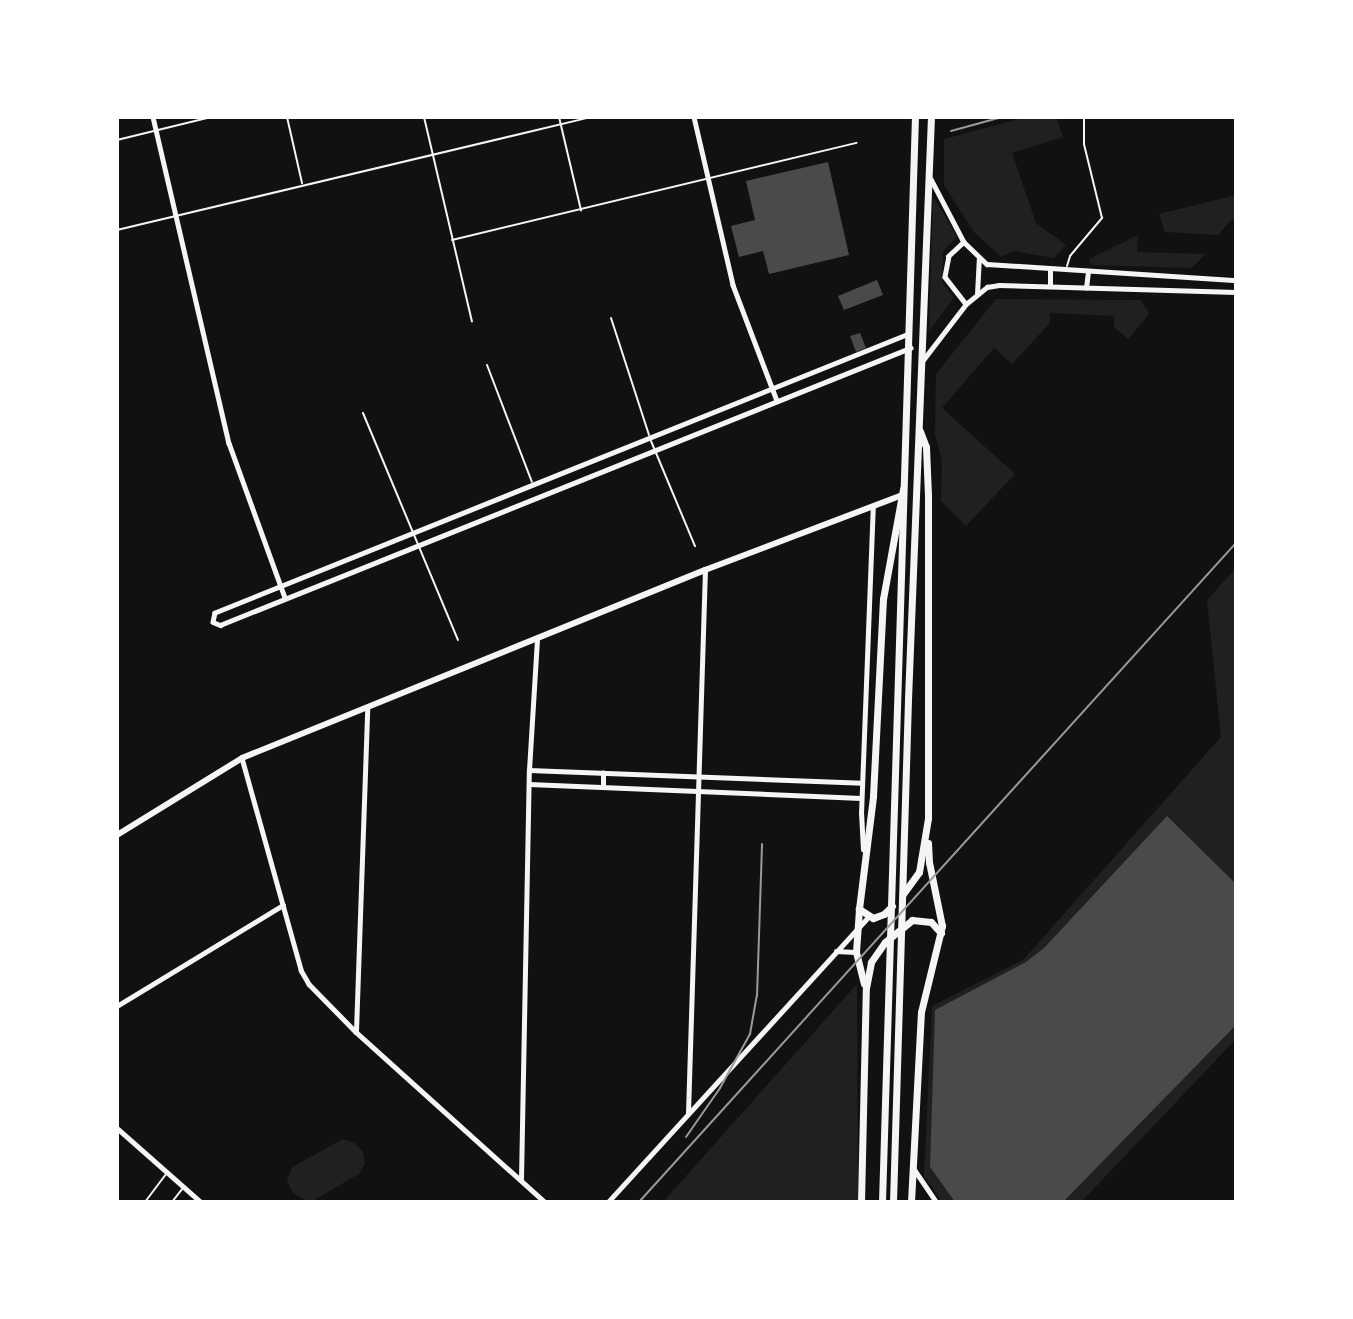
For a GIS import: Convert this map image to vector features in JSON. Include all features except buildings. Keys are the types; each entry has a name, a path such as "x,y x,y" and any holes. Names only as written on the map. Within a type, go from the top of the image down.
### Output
{"highway":[{"path":"881,1202 906,482 915,117"},
{"path":"893,1202 908,699 931,117"},
{"path":"911,1202 920,1012 941,934 929,862 928,495 926,447 920,430"},
{"path":"866,988 856,953 864,855 873,796 879,636 900,496 906,482"},
{"path":"859,909 868,917 884,914 915,881 922,859 928,818"},
{"path":"861,1202 866,988 874,956 906,923 925,920 934,924 941,934"}],"main road":[{"path":"117,835 242,758 705,570 900,496"}],"street":[{"path":"153,117 229,443 285,598"},
{"path":"694,117 733,285 777,401"},
{"path":"928,173 964,242 979,258 999,267 1236,280"},
{"path":"964,242 949,256 945,278 966,304"},
{"path":"976,294 979,258"},
{"path":"1049,286 1050,270"},
{"path":"1086,288 1088,272"},
{"path":"923,360 976,294 999,285 1236,292"},
{"path":"910,334 280,586 215,613 213,622 220,625 910,348"},
{"path":"864,855 861,798 873,505"},
{"path":"688,1113 696,777 705,570"},
{"path":"521,1180 529,770 537,638"},
{"path":"356,1032 367,708"},
{"path":"242,758 304,977 356,1032 545,1202"},
{"path":"529,770 862,783"},
{"path":"603,773 603,787"},
{"path":"529,784 861,798"},
{"path":"117,1006 283,905"},
{"path":"608,1202 868,917"},
{"path":"835,951 856,953"},
{"path":"117,1128 201,1202"},
{"path":"914,1168 936,1202"}],"lane":[{"path":"117,140 211,117"},
{"path":"287,117 302,184"},
{"path":"424,117 472,321"},
{"path":"559,117 582,211"},
{"path":"117,230 592,117"},
{"path":"1066,271 1070,256 1102,218 1084,144 1084,117"},
{"path":"452,240 709,181 857,143"},
{"path":"611,318 654,450 695,546"},
{"path":"487,366 533,485"},
{"path":"363,413 458,640"},
{"path":"145,1202 168,1173"},
{"path":"172,1202 184,1186"}],"shaded area":[{"path":"1026,117 1056,117 1063,137 1012,153 1036,223 1066,245 1054,258 1013,251 1001,257 974,232 944,185 944,139"},
{"path":"1236,195 1236,220 1231,220 1218,235 1165,232 1159,214"},
{"path":"933,196 957,237 943,251 942,282 954,298 929,331"},
{"path":"1138,235 1137,252 1206,254 1192,268 1091,265 1089,259"},
{"path":"996,299 1141,300 1149,314 1128,339 1114,327 1114,316 1050,313 1050,323 1012,364 994,348 942,408 1015,474 966,526 941,501 942,461 935,434 936,374"},
{"path":"1236,568 1236,1039 1081,1202 942,1202 924,1176 932,1006 1023,960 1221,737 1207,600"},
{"path":"857,984 858,1202 663,1202"},
{"path":"343,1139 355,1143 363,1152 365,1164 359,1174 314,1200 307,1201 293,1193 287,1181 292,1167"}],"railway":[{"path":"951,131 1002,117"},
{"path":"639,1202 1236,543"},
{"path":"686,1137 720,1088 750,1034 757,996 762,844"}]}
